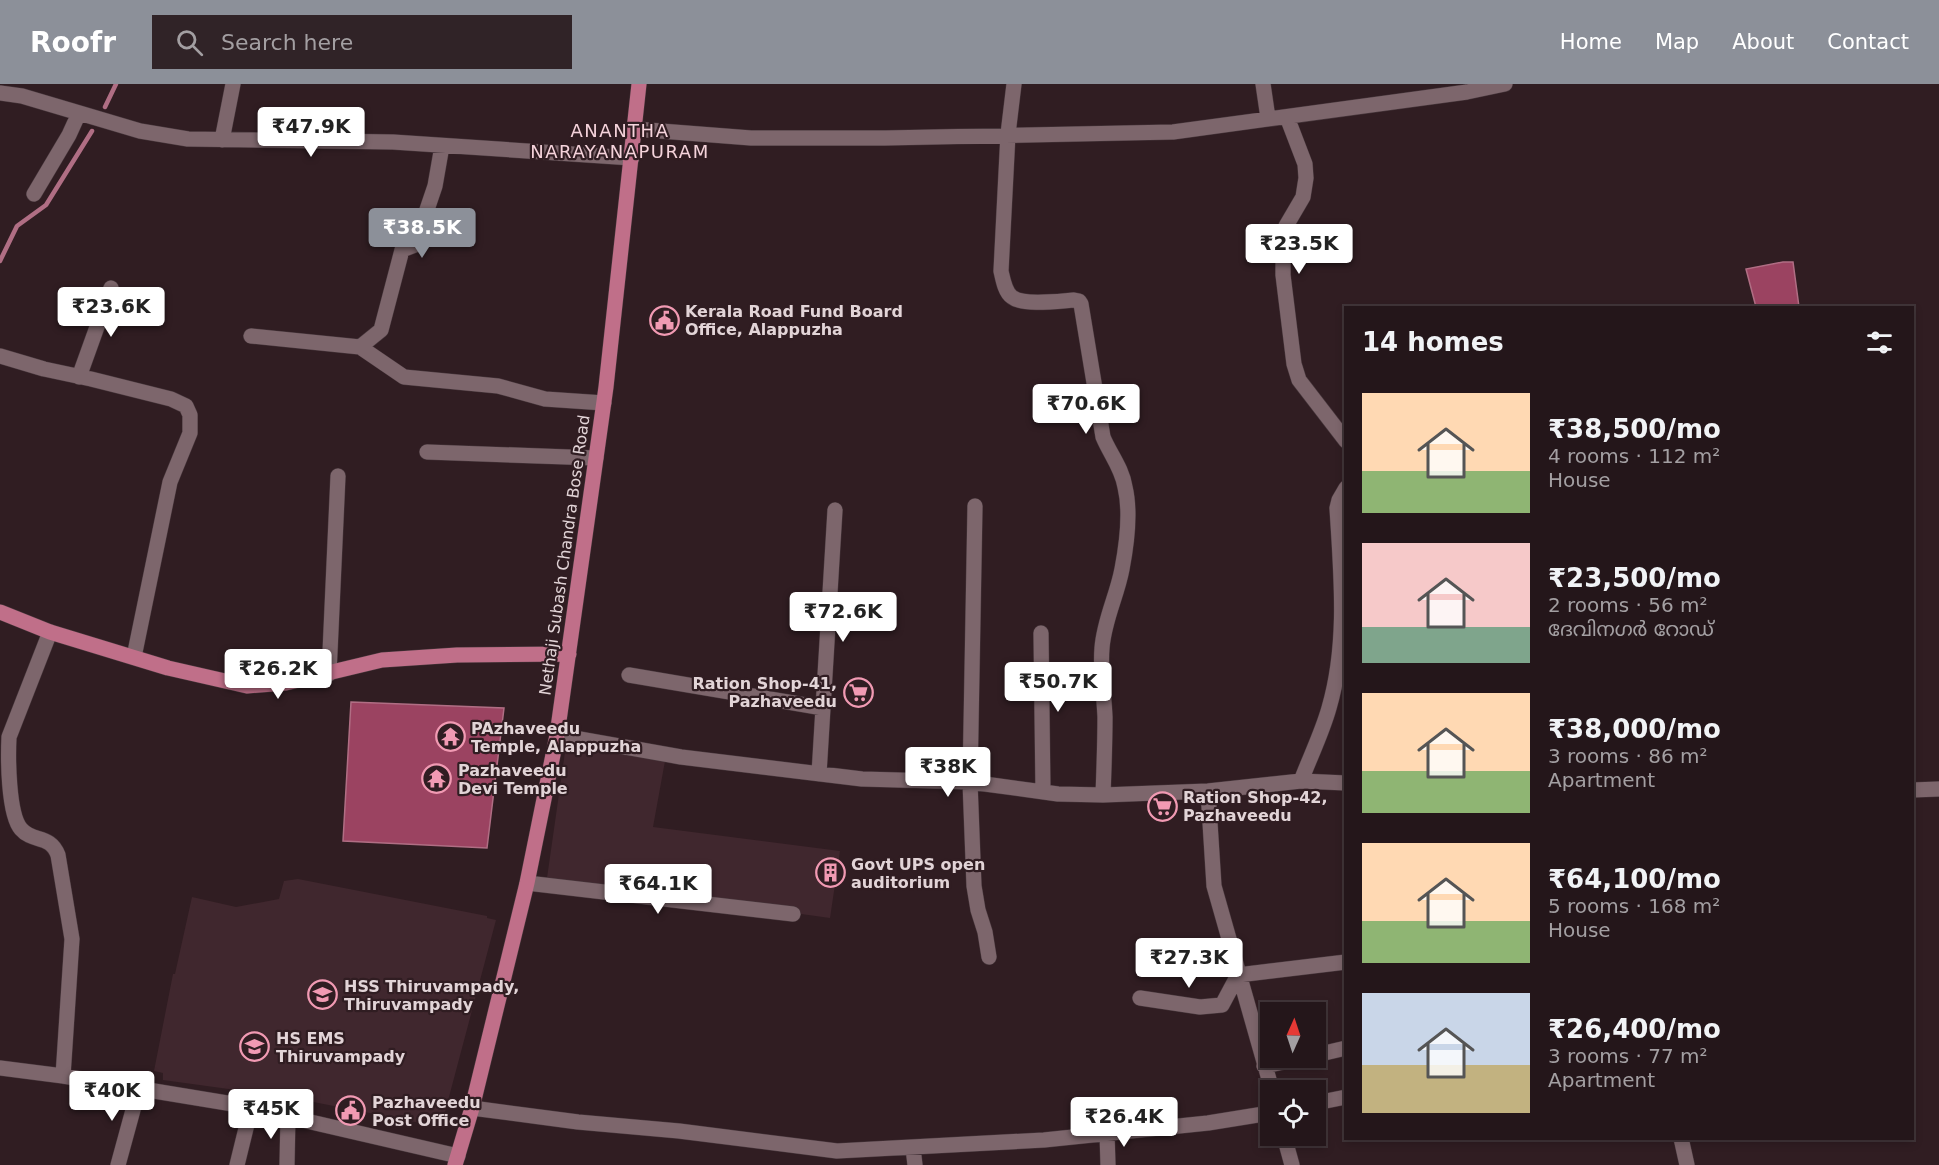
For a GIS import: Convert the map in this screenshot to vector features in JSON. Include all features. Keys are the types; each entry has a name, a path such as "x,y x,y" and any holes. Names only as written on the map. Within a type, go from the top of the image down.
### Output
{"main road":[{"name":"Nethaji Subash Chandra Bose Road","path":"457,1160 472,1108 527,883 557,735 604,403 639,84"},
{"path":"0,612 50,632 168,668 247,686 286,683 382,660 458,655 569,654"}],"street":[{"path":"222,140 232,84"},
{"path":"1014,84 1008,134 1001,271 1004,284 1011,297 1022,302 1074,300 1081,304 1103,437 1108,451 1117,462 1125,486 1128,515 1122,569 1104,629 1102,648 1101,675 1105,715 1103,795"},
{"path":"1263,84 1268,118"},
{"path":"635,129 751,138 885,138 1173,132 1467,92 1505,84"},
{"path":"0,93 23,90 79,113 140,131 189,139 393,142 632,158"},
{"path":"34,194 69,135 79,113"},
{"path":"1287,117 1305,164 1306,178 1303,196 1286,226 1283,245 1282,276 1294,364 1299,380 1344,438"},
{"path":"360,347 381,330 402,250 415,245 435,186 442,146"},
{"path":"79,377 111,288"},
{"path":"251,336 360,347 404,377 498,386 545,399 604,403"},
{"path":"0,356 44,369 171,399 186,406 190,415 190,433 170,482 134,657"},
{"path":"427,452 596,458"},
{"path":"329,674 338,476"},
{"path":"1301,781 1329,708 1335,679 1344,603 1337,508 1344,491"},
{"path":"975,506 970,782 974,886 990,957"},
{"path":"819,774 835,510"},
{"path":"50,632 4,752 15,815 21,829 30,836 49,842 58,855 72,939 63,1076"},
{"path":"1041,633 1043,792"},
{"path":"629,675 823,708"},
{"path":"557,735 681,757 819,774 862,779 970,782 1058,794 1103,795 1208,791 1301,781 1344,783"},
{"path":"1914,790 1939,789"},
{"path":"1208,791 1214,885 1260,1052"},
{"path":"527,883 793,914"},
{"path":"1238,975 1344,962"},
{"path":"1140,998 1200,1007 1222,1005 1238,975"},
{"path":"1326,1053 1344,1048"},
{"path":"0,1068 139,1088 251,1108 457,1160"},
{"path":"118,1165 139,1088"},
{"path":"1326,1101 1344,1097"},
{"path":"237,1165 251,1108"},
{"path":"472,1108 837,1151 1044,1140 1208,1123 1260,1115"},
{"path":"287,1165 288,1116"},
{"path":"1107,1133 1108,1165"},
{"path":"1681,1140 1687,1165"},
{"path":"1287,1146 1292,1165"},
{"path":"913,1148 915,1165"}],"shaded area":[{"path":"1793,262 1799,306 1756,306 1746,269"},
{"path":"351,702 504,708 487,848 343,841"},
{"path":"566,745 665,761 653,827 840,851 830,918 547,878"},
{"name":"HSS Thiruvampady, Thiruvampady","path":"298,879 487,916 487,918 496,920 441,1127 288,1097 163,1080 163,1073 154,1071 173,974 175,974 192,897 236,907 279,899 284,881"}],"waterway":[{"path":"105,107 116,84"},
{"path":"0,261 17,226 46,205 92,131"}],"place":[{"name":"Kerala Road Fund Board Office, Alappuzha","path":"664,320"},
{"name":"Ration Shop-41, Pazhaveedu","path":"858,692"},
{"name":"PAzhaveedu Temple, Alappuzha","path":"450,737"},
{"name":"Pazhaveedu Devi Temple","path":"437,779"},
{"name":"Ration Shop-42, Pazhaveedu","path":"1162,806"},
{"name":"Govt UPS open auditorium","path":"830,873"},
{"name":"HSS Thiruvampady, Thiruvampady","path":"323,995"},
{"name":"HS EMS Thiruvampady","path":"255,1047"},
{"name":"Pazhaveedu Post Office","path":"351,1111"}],"district":[{"name":"ANANTHA NARAYANAPURAM","path":"620,141"}]}
